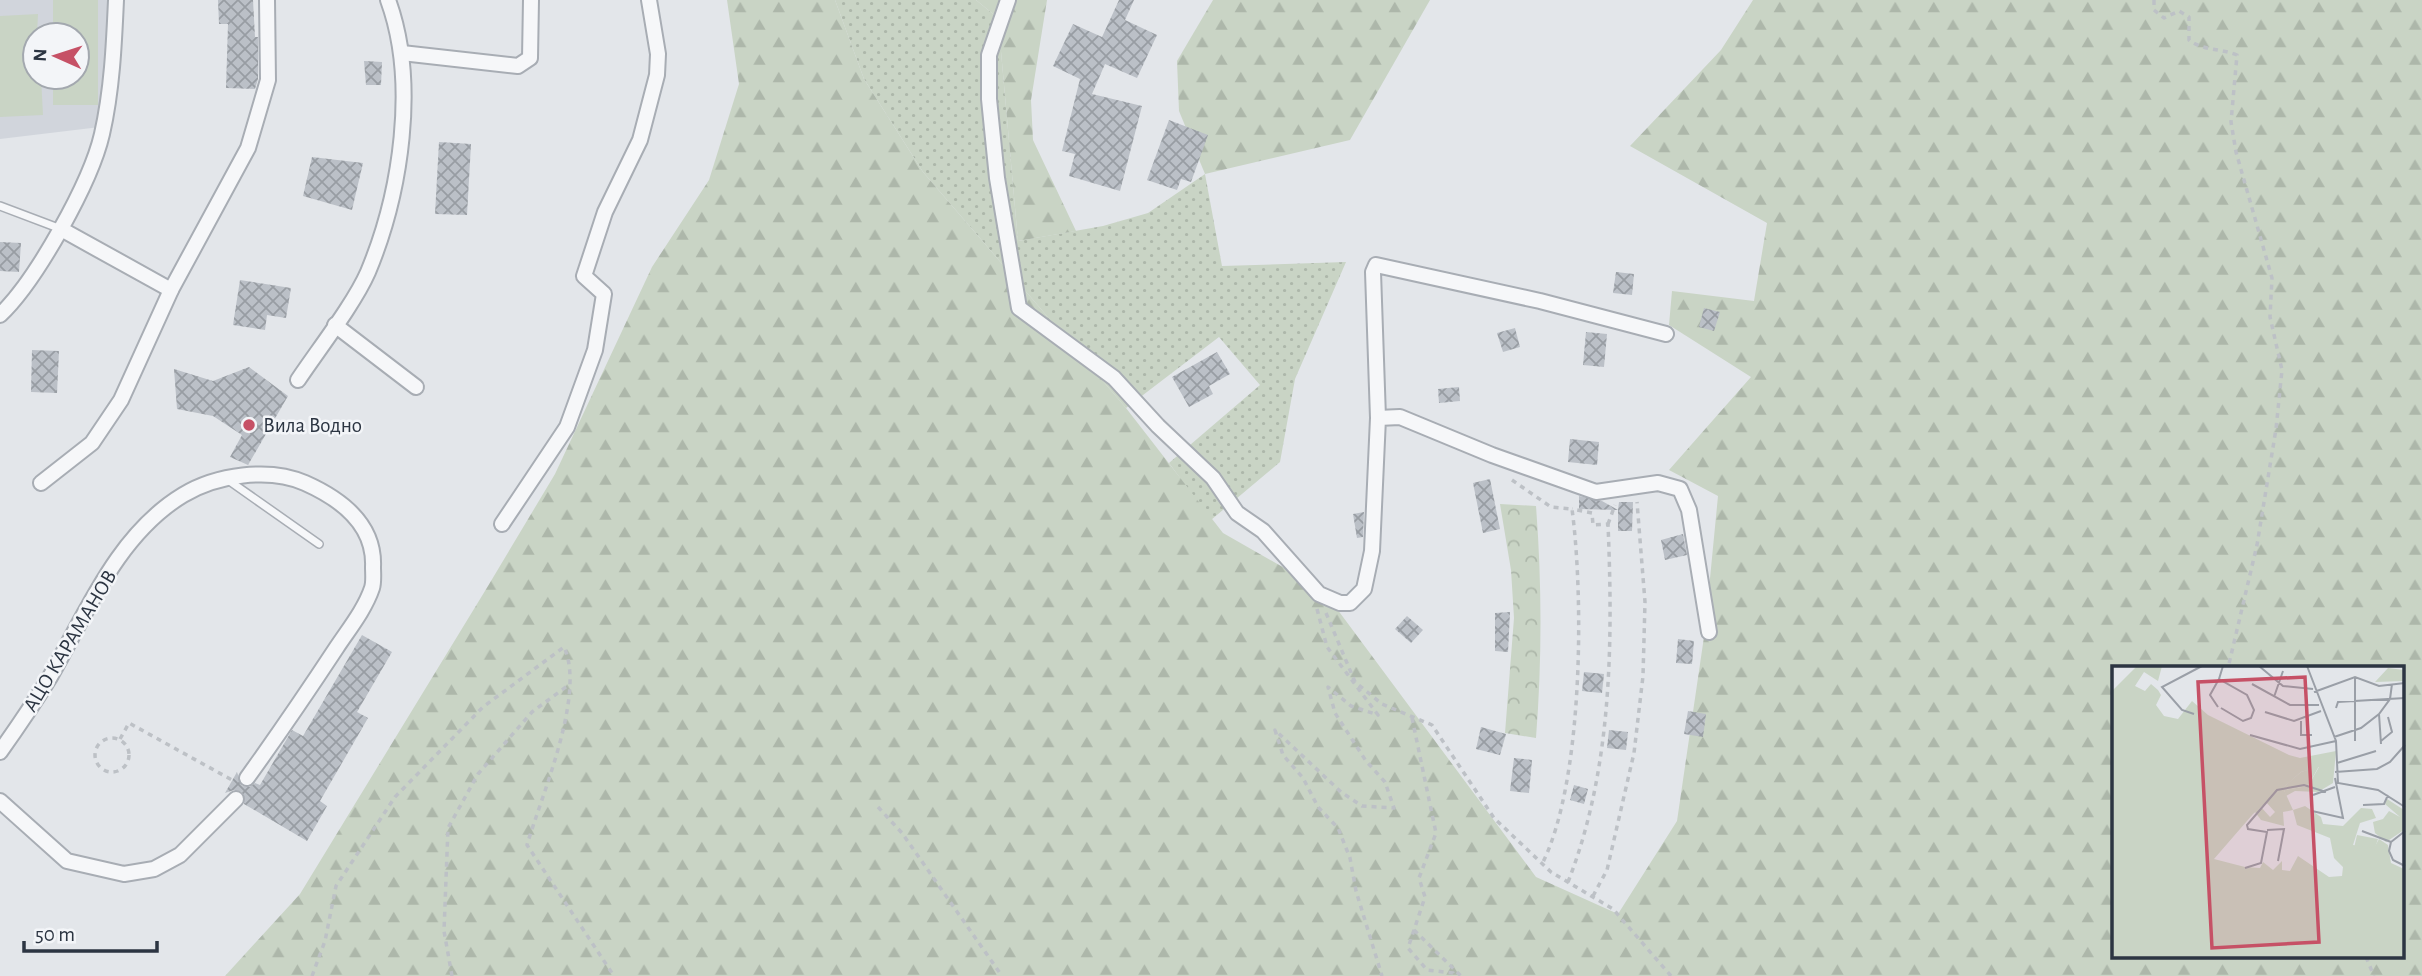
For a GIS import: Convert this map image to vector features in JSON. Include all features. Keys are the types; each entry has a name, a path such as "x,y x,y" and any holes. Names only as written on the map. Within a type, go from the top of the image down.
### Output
{"street":[{"path":"0,315 19,298 61,229 102,136 113,64 116,0"},
{"path":"41,483 92,443 121,400 171,290 248,148 268,80 267,0"},
{"path":"298,380 368,274 395,190 402,117 402,53 388,0"},
{"path":"402,53 518,66 525,64 530,58 531,0"},
{"path":"502,524 566,427 596,350 604,295 584,276 605,212 640,140 657,75 658,54 649,0"},
{"path":"1007,0 989,55 989,99 997,178 1019,308 1114,377 1158,426 1213,478 1237,513 1263,531 1319,594 1340,603 1350,603 1364,589 1372,551 1378,418 1373,272 1376,265 1541,301 1666,334"},
{"path":"61,229 171,290"},
{"path":"335,325 416,387"},
{"path":"1378,418 1400,417 1492,455 1596,492 1658,483 1680,489 1689,510 1709,632"},
{"name":"АЦО КАРАМАНОВ","path":"0,752 50,677 104,579 159,514 183,495 227,479 279,475 316,487 350,510 363,525 374,552 373,586 355,619 247,778"},
{"path":"0,801 67,861 124,874 154,869 180,855 219,820 236,799"}],"lane":[{"path":"0,206 61,229"},
{"path":"227,479 319,544"}],"path":[{"path":"2154,0 2154,10 2164,18 2179,11 2189,17 2189,40 2198,48 2221,48 2237,55 2231,122 2236,152 2272,278 2270,317 2282,370 2276,429 2257,545 2228,666"},
{"path":"1509,478 1551,508 1592,513 1593,525 1608,524"},
{"path":"1568,882 1593,807 1601,751 1610,646 1608,524 1620,498"},
{"path":"1592,896 1607,870 1634,753 1643,676 1646,636 1640,514 1639,502 1629,500"},
{"path":"1542,864 1554,840 1564,798 1573,720 1577,585 1572,509"},
{"path":"1307,580 1327,647 1378,715 1351,706 1328,687 1335,713 1366,761 1385,782 1394,808 1362,807 1341,792 1275,730 1283,755 1303,778 1318,807 1338,828 1350,858 1356,891 1382,976"},
{"path":"1319,594 1354,682 1382,705 1432,724 1494,818 1542,864 1613,909 1671,976"},
{"path":"312,976 325,941 336,886 395,797 483,707 564,647 571,662 570,709 527,845 614,976"},
{"path":"452,976 444,931 448,828 478,774 532,712 570,684"},
{"path":"1412,718 1436,833 1419,878 1424,897 1408,948 1427,970 1453,973 1454,976"},
{"path":"120,739 129,723 232,780"},
{"path":"107,738 120,739 129,749 128,763 117,771 104,770 95,760 96,746 107,738"},
{"path":"878,807 902,833 1002,976"},
{"path":"1414,930 1461,976"},
{"path":"2366,958 2374,976"}],"shaded area":[{"path":"0,0 109,0 109,61 100,127 0,139"}],"green space":[{"path":"53,0 98,0 98,105 53,105 53,91 91,91 91,21 53,21"},
{"path":"727,0 835,0 864,79 923,172 1126,408 1223,533 1323,590 1536,877 1618,914 1677,821 1705,630 1718,496 1669,470 1751,377 1669,325 1672,291 1754,301 1767,223 1630,146 1721,50 1753,0 2422,0 2422,976 225,976 300,894 488,586 555,474 652,267 709,180 739,84"},
{"path":"835,0 976,0 998,18 1018,241 1103,226 1148,213 1205,174 1222,266 1346,262 1295,379 1280,462 1211,520 1169,463 1260,385 1219,337 1126,408 923,172 864,79"},
{"path":"976,0 1047,0 1031,100 1033,140 1076,231 1018,241 998,18"},
{"path":"1213,0 1430,0 1350,140 1205,174 1179,111 1177,61"},
{"path":"38,14 38,21 21,21 21,91 42,91 43,115 0,117 0,16"},
{"path":"1500,504 1536,506 1540,622 1536,738 1505,733 1514,618 1511,570"}],"building":[{"path":"218,0 253,0 255,37 258,37 258,79 255,89 226,88 228,24 219,24"},
{"path":"1119,0 1134,0 1125,20 1157,35 1137,78 1105,64 1092,94 1142,106 1120,191 1069,176 1075,154 1062,151 1080,79 1053,66 1073,24 1102,37"},
{"path":"364,61 382,62 381,85 366,85"},
{"path":"1169,120 1208,135 1191,182 1181,179 1177,190 1147,180"},
{"path":"439,142 471,144 467,215 435,214"},
{"path":"312,157 363,163 352,210 303,196"},
{"path":"0,242 21,243 19,272 0,271"},
{"path":"1616,272 1634,274 1632,295 1613,293"},
{"path":"240,280 291,288 286,318 267,315 265,330 233,325"},
{"path":"1704,308 1720,312 1714,331 1699,327"},
{"path":"1515,328 1520,347 1503,352 1497,333"},
{"path":"1586,332 1607,334 1604,367 1583,365"},
{"path":"32,350 59,351 57,393 31,392"},
{"path":"1217,352 1230,374 1209,386 1213,394 1189,407 1172,377"},
{"name":"Вила Водно","path":"249,367 288,396 248,465 230,457 242,435 213,416 177,409 174,369 213,381"},
{"path":"1459,387 1460,401 1439,403 1438,389"},
{"path":"1570,439 1599,442 1597,465 1568,462"},
{"path":"1490,479 1500,529 1483,533 1473,483"},
{"path":"1579,496 1602,501 1618,510 1579,509"},
{"path":"1619,502 1633,502 1632,531 1618,531"},
{"path":"1364,512 1363,537 1357,538 1353,514"},
{"path":"1683,534 1687,555 1665,560 1661,540"},
{"path":"1510,612 1508,652 1495,651 1495,613"},
{"path":"1407,616 1423,630 1411,643 1395,629"},
{"path":"362,635 392,652 357,712 368,718 320,801 327,806 307,841 244,804 242,792 234,790 225,793 237,772 242,786 250,787 255,783 260,785 292,730 303,736"},
{"path":"1678,639 1694,641 1692,664 1676,663"},
{"path":"1584,672 1604,674 1602,693 1582,691"},
{"path":"1688,711 1706,714 1703,737 1684,734"},
{"path":"1481,727 1506,734 1500,755 1476,749"},
{"path":"1609,730 1628,732 1626,750 1607,748"},
{"path":"1514,758 1532,760 1529,793 1510,791"},
{"path":"1574,785 1588,789 1584,804 1570,800"}],"place":[{"name":"Вила Водно","path":"249,425"}]}
